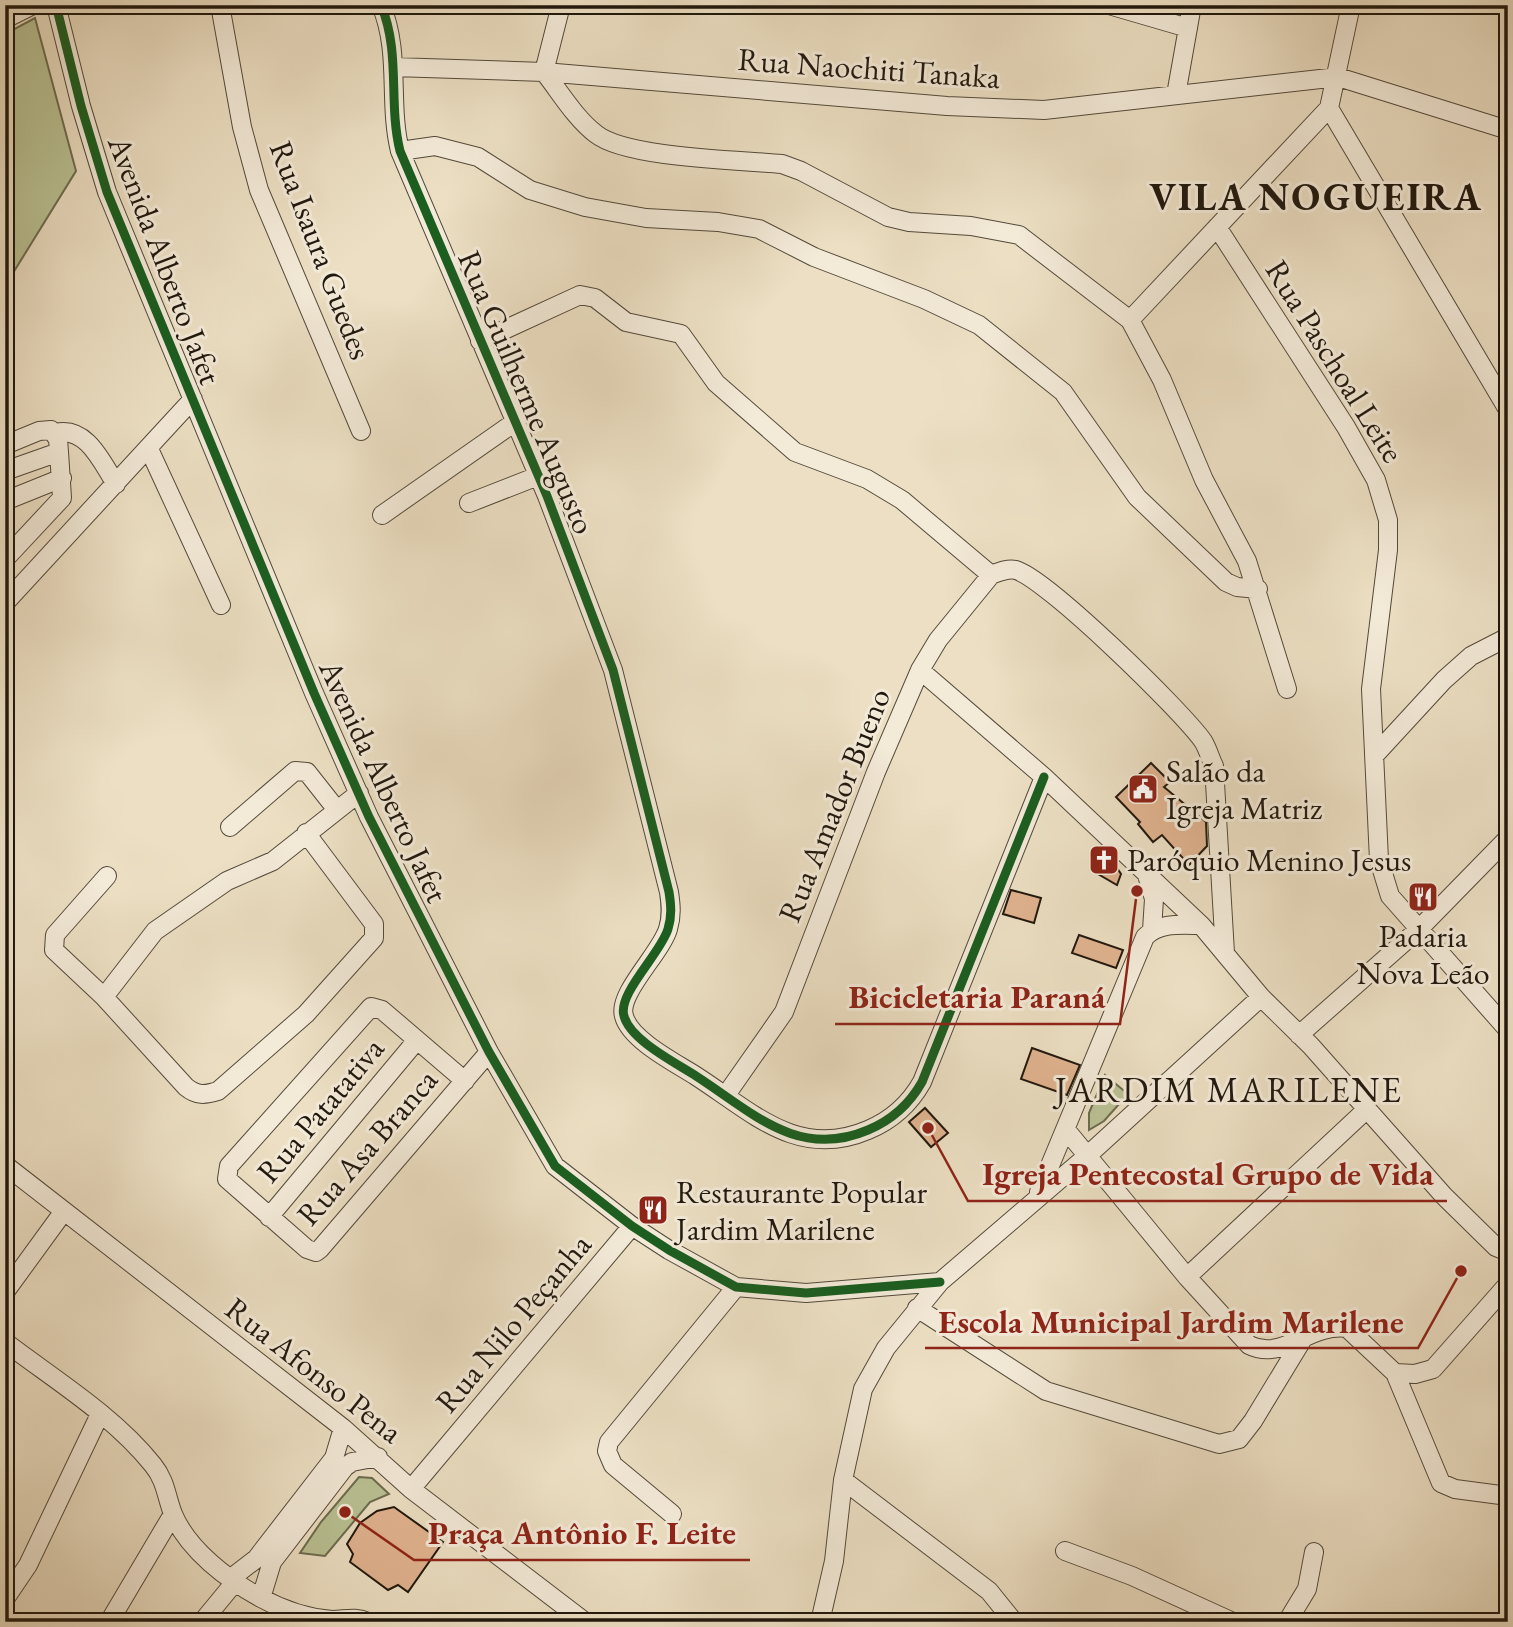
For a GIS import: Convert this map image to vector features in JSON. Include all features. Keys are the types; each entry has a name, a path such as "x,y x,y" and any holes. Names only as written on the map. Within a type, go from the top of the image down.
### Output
{"street":[{"path":"5,19 33,5"},
{"name":"Avenida Alberto Jafet","path":"56,5 81,106 107,192 359,793 489,1052 555,1166 632,1226 736,1287 806,1293 940,1282"},
{"name":"Rua Isaura Guedes","path":"220,5 242,127 259,190 361,431"},
{"name":"Rua Guilherme Augusto","path":"381,5 393,40 395,131 400,150 516,422 612,670 669,892 672,911 668,929 622,1005 627,1025 647,1044 760,1117 808,1140 827,1142 851,1138 882,1124 900,1111 922,1082 1044,777"},
{"path":"561,5 544,72 596,135 616,145 640,150 782,164 801,171 888,217 909,222 971,226 1019,235 1130,320 1162,380 1184,438 1238,541 1258,589 1287,689"},
{"path":"1109,5 1188,28"},
{"path":"1176,95 1192,5"},
{"path":"1130,320 1329,108 1352,5"},
{"name":"Rua Naochiti Tanaka","path":"394,67 544,72 933,105 1044,110 1338,77"},
{"path":"1338,77 1508,130"},
{"path":"1329,108 1508,410"},
{"path":"400,150 435,146 478,158 530,190 585,207 646,218 718,222 759,229 814,257 924,299 979,325 1063,393 1150,511 1226,582 1237,587 1258,589"},
{"name":"Rua Paschoal Leite","path":"1217,227 1346,427 1376,480 1388,520 1388,550 1371,689 1379,860 1384,884 1390,896 1508,1030"},
{"path":"480,341 580,295 595,298 626,322 681,334 716,383 795,452 867,479 902,500 990,575 1009,569 1026,574 1127,662 1186,719 1205,744 1214,766 1225,953"},
{"path":"5,603 117,484 192,399"},
{"path":"382,515 516,422"},
{"path":"5,444 45,429 55,433 73,433 85,439 117,484"},
{"path":"5,559 62,498 62,478 55,433"},
{"path":"149,449 222,605"},
{"path":"5,471 59,452"},
{"path":"469,503 538,476"},
{"path":"7,496 62,478"},
{"name":"Rua Amador Bueno","path":"726,1095 784,1012 876,772 920,670 937,640 990,575"},
{"path":"1374,756 1444,680 1471,656 1508,638"},
{"path":"920,670 1044,777 1201,925 1261,997 1299,1035 1444,1196 1496,1247 1508,1252"},
{"path":"230,827 295,771 307,772 337,810"},
{"path":"104,997 155,931 227,881 273,860 359,793"},
{"path":"107,876 54,935 53,943 58,955 104,997 194,1093 205,1095 218,1091 306,1014 374,938 374,924 306,833"},
{"path":"1299,1035 1419,929 1508,838"},
{"path":"1037,1198 1067,1131 1141,944 1152,930 1154,899 1147,874"},
{"path":"1152,930 1173,925 1201,925"},
{"path":"820,1622 834,1561 843,1480 863,1389 886,1348 940,1282 1087,1156 1261,997"},
{"name":"Rua Asa Branca","path":"465,1081 382,1010 371,1007 229,1166 227,1179 307,1249 316,1252 320,1249 465,1081 489,1052"},
{"name":"Rua Patatativa","path":"269,1217 417,1040"},
{"path":"1187,1277 1366,1110"},
{"path":"1067,1131 1187,1277 1249,1345 1261,1351 1280,1348 1324,1328 1347,1328 1395,1373 1441,1483 1455,1489 1508,1496"},
{"name":"Rua Afonso Pena","path":"5,1165 343,1428 379,1457 411,1489 585,1622"},
{"path":"5,1292 64,1212"},
{"name":"Rua Nilo Peçanha","path":"411,1489 632,1226"},
{"path":"1395,1373 1405,1376 1433,1368 1508,1284"},
{"path":"672,1514 613,1465 607,1451 609,1442 736,1287"},
{"path":"917,1308 1046,1391 1219,1444 1239,1439 1253,1421 1304,1337"},
{"path":"5,1342 100,1414 153,1464 170,1494 173,1514 203,1555 232,1581 261,1598 282,1616 334,1621 357,1618 368,1622"},
{"path":"5,1599 28,1565 100,1414"},
{"path":"202,1622 232,1581 256,1559 334,1458 343,1428"},
{"path":"261,1598 272,1562 345,1467 352,1462 379,1457"},
{"path":"843,1480 989,1591 1013,1621"},
{"path":"109,1622 173,1514"},
{"path":"1065,1551 1132,1576 1233,1622"},
{"path":"1287,1622 1307,1589 1314,1552"}],"green space":[{"path":"35,18 76,171 5,286 5,34"},
{"path":"1105,1075 1128,1094 1104,1121 1089,1130 1089,1113"},
{"path":"359,1477 372,1478 389,1494 370,1502 325,1556 300,1553 321,1522"}],"building":[{"path":"1151,763 1170,782 1164,787 1206,822 1207,846 1189,865 1162,835 1153,842 1138,824 1140,822 1116,797"},
{"name":"Paróquio Menino Jesus","path":"1104,849 1121,874 1117,885 1091,870"},
{"path":"1011,890 1041,898 1034,923 1003,914"},
{"path":"1079,935 1123,950 1116,968 1072,953"},
{"path":"1032,1048 1080,1065 1067,1095 1021,1079"},
{"path":"925,1108 948,1133 931,1147 909,1122"},
{"path":"394,1507 443,1542 408,1592 398,1585 388,1590 350,1562 353,1554 347,1544 360,1523 377,1511"}],"cycle path":[{"path":"56,5 81,106 107,192 314,693 369,817 489,1052 555,1166 632,1226 736,1287 806,1293 940,1282"},
{"path":"381,5 391,41 400,151 547,496 613,670 669,892 671,910 668,929 633,985 624,1007 624,1016 635,1034 757,1117 798,1136 843,1138 885,1122 906,1105 922,1082 1044,777"}],"place":[{"name":"Salão da Igreja Matriz","path":"1143,789"},
{"name":"Paróquio Menino Jesus","path":"1104,860"},
{"name":"Bicicletaria Paraná","path":"1137,891"},
{"name":"Padaria Nova Leão","path":"1423,897"},
{"name":"Igreja Pentecostal Grupo de Vida","path":"928,1128"},
{"name":"Restaurante Popular Jardim Marilene","path":"653,1210"},
{"name":"Escola Municipal Jardim Marilene","path":"1461,1271"},
{"name":"Praça Antônio F. Leite","path":"345,1512"}],"district":[{"name":"VILA NOGUEIRA","path":"1316,197"},
{"name":"JARDIM MARILENE","path":"1229,1090"}]}
